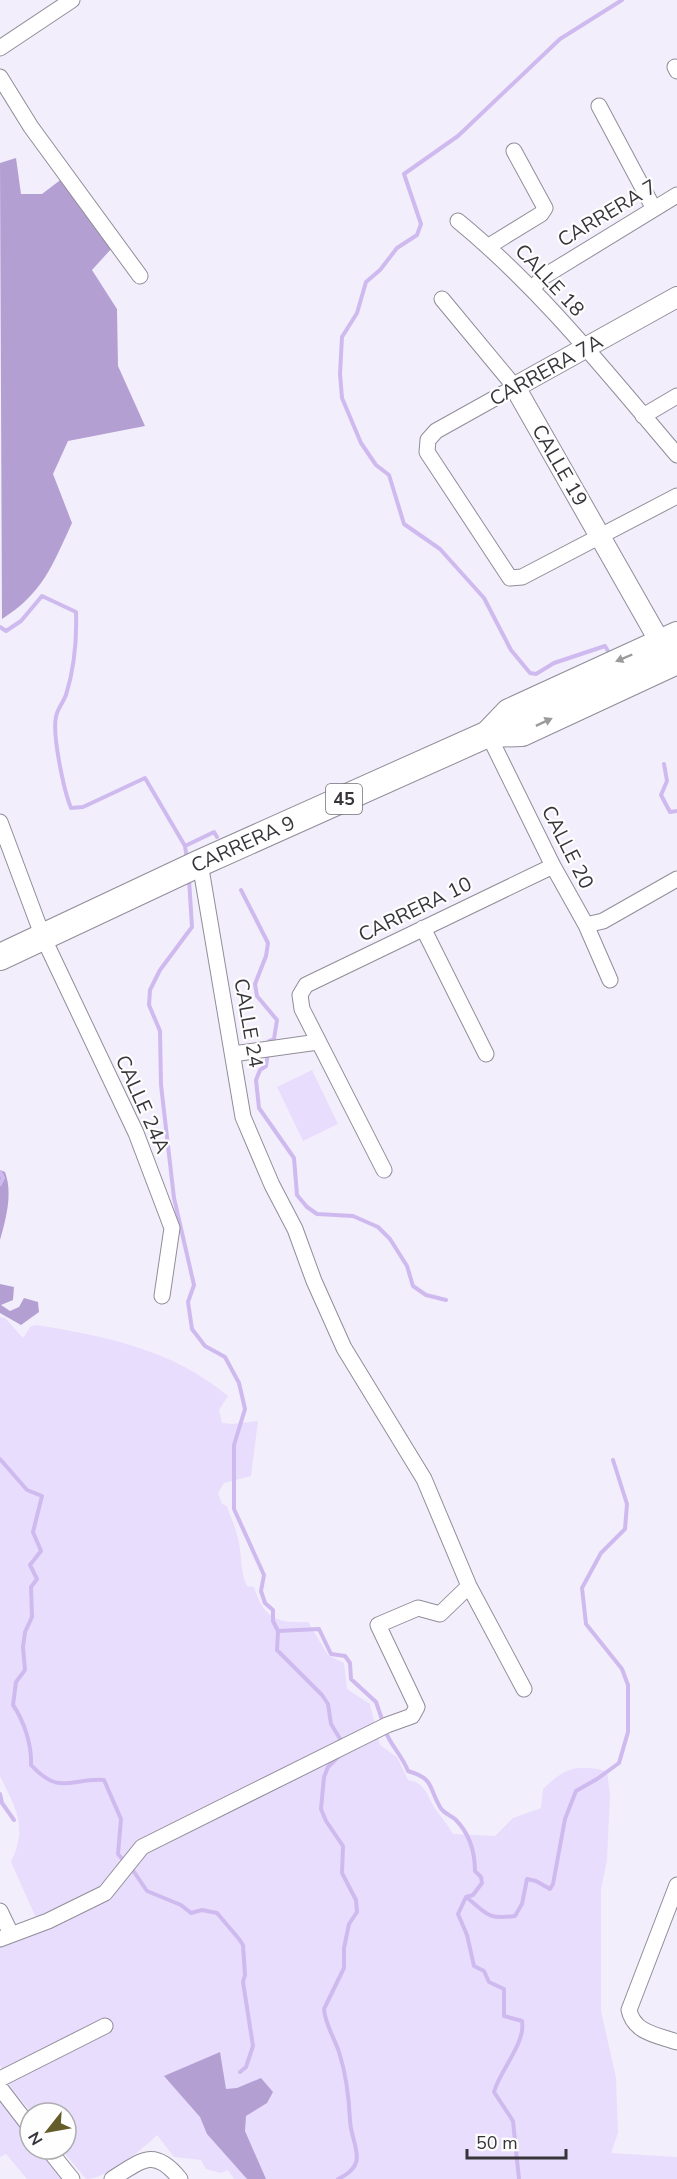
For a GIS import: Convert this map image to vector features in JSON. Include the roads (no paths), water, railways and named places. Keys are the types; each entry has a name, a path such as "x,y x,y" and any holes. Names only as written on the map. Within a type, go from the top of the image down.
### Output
{"highway":[{"name":"CARRERA 9","path":"0,957 200,863 488,734 522,733 673,654"}],"street":[{"path":"0,48 72,0"},
{"path":"0,77 31,127 140,276"},
{"path":"599,106 654,209"},
{"path":"489,246 541,214 545,208 514,151"},
{"name":"CARRERA 7","path":"532,289 543,277 677,195"},
{"name":"CALLE 18","path":"458,221 489,246 532,289 677,455"},
{"name":"CALLE 19","path":"442,299 515,387 673,654"},
{"name":"CARRERA 7A","path":"602,537 522,577 510,578 426,452 428,440 436,431 515,387 674,303"},
{"path":"643,416 677,396"},
{"path":"602,537 677,496"},
{"name":"CALLE 20","path":"488,734 553,866 586,925 610,980"},
{"path":"0,822 4,850 43,937"},
{"name":"CALLE 24","path":"200,863 243,1117 272,1185 295,1229 314,1281 344,1348 424,1479 469,1586 524,1689"},
{"name":"CARRERA 10","path":"318,1042 302,1009 300,995 306,986 553,866"},
{"path":"586,925 603,921 677,879"},
{"path":"423,928 486,1054"},
{"name":"CALLE 24A","path":"43,937 136,1133 172,1228 162,1296"},
{"path":"233,1054 318,1042 384,1170"},
{"path":"0,1911 5,1937 48,1921 105,1893 142,1846 387,1725 412,1716 417,1707 378,1626 418,1608 440,1614 469,1586"},
{"path":"677,1885 629,2010 632,2022 644,2031 677,2042"},
{"path":"0,2079 105,2026"},
{"path":"0,2088 18,2111"},
{"path":"112,2179 141,2160 159,2159 168,2164 180,2179"},
{"path":"58,2161 72,2179"}],"waterway":[{"path":"608,651 605,646 554,663 536,674 530,673 511,650 484,598 440,549 404,524 389,475 376,465 361,443 342,398 340,374 342,337 357,313 366,282 380,270 397,248 417,235 421,224 404,174 458,136 560,39 622,0"},
{"path":"0,627 6,631 21,621 42,596 76,612 71,675 55,725 59,763 71,808 83,807 145,778 185,846 187,859"},
{"path":"664,764 667,781 661,795 670,812 677,811"},
{"path":"185,846 214,832 217,837"},
{"path":"189,879 192,927 160,970 150,990 149,1005 160,1031 161,1085 174,1198 194,1285 188,1302 192,1329 205,1346 225,1357 239,1383 245,1409 234,1445 234,1509 264,1575 261,1591 265,1603 273,1610 273,1621 278,1631 319,1629 331,1654 345,1656 350,1663 351,1679 376,1702 383,1722"},
{"path":"241,890 268,943 266,956 255,984 257,996 277,1020 274,1039 269,1041 267,1046"},
{"path":"268,1053 266,1066 260,1070 256,1080 259,1108 294,1158 297,1195 307,1207 317,1214 353,1216 378,1227 390,1239 407,1266 413,1286 426,1295 446,1300"},
{"path":"0,1172 3,1178 0,1184"},
{"path":"0,1459 27,1490 42,1496 33,1532 41,1551 30,1565 37,1579 31,1587 32,1617 25,1632 23,1647 25,1670 16,1682 13,1705 21,1718 26,1734 31,1765 41,1774 58,1783 104,1780 121,1819 118,1854 124,1861"},
{"path":"466,1897 488,1914 505,1917 515,1916 522,1904 527,1879 550,1889 553,1884 565,1819 576,1791 619,1763 628,1732 628,1685 622,1669 586,1624 582,1588 601,1553 625,1529 627,1504 613,1460"},
{"path":"278,1631 277,1650 322,1695 328,1704 331,1724 342,1742"},
{"path":"385,1730 408,1771 423,1777 430,1784 441,1809 455,1819 464,1830 474,1857 475,1871 481,1877 482,1883 473,1895 466,1897 458,1914 467,1935 474,1966 484,1971 489,1982 504,1989 504,2016 522,2021 520,2038 494,2092 513,2121 519,2179"},
{"path":"338,2179 348,2173 357,2160 344,2069 324,2009 344,1968 344,1948 349,1924 357,1912 356,1900 342,1873 343,1846 326,1821 321,1809 324,1777 328,1767 340,1755"},
{"path":"0,1794 2,1803 14,1820"},
{"path":"130,1866 147,1891 181,1905 191,1913 202,1910 217,1913 243,1945 245,1975 243,1982 253,2046 246,2067 240,2072"}]}
